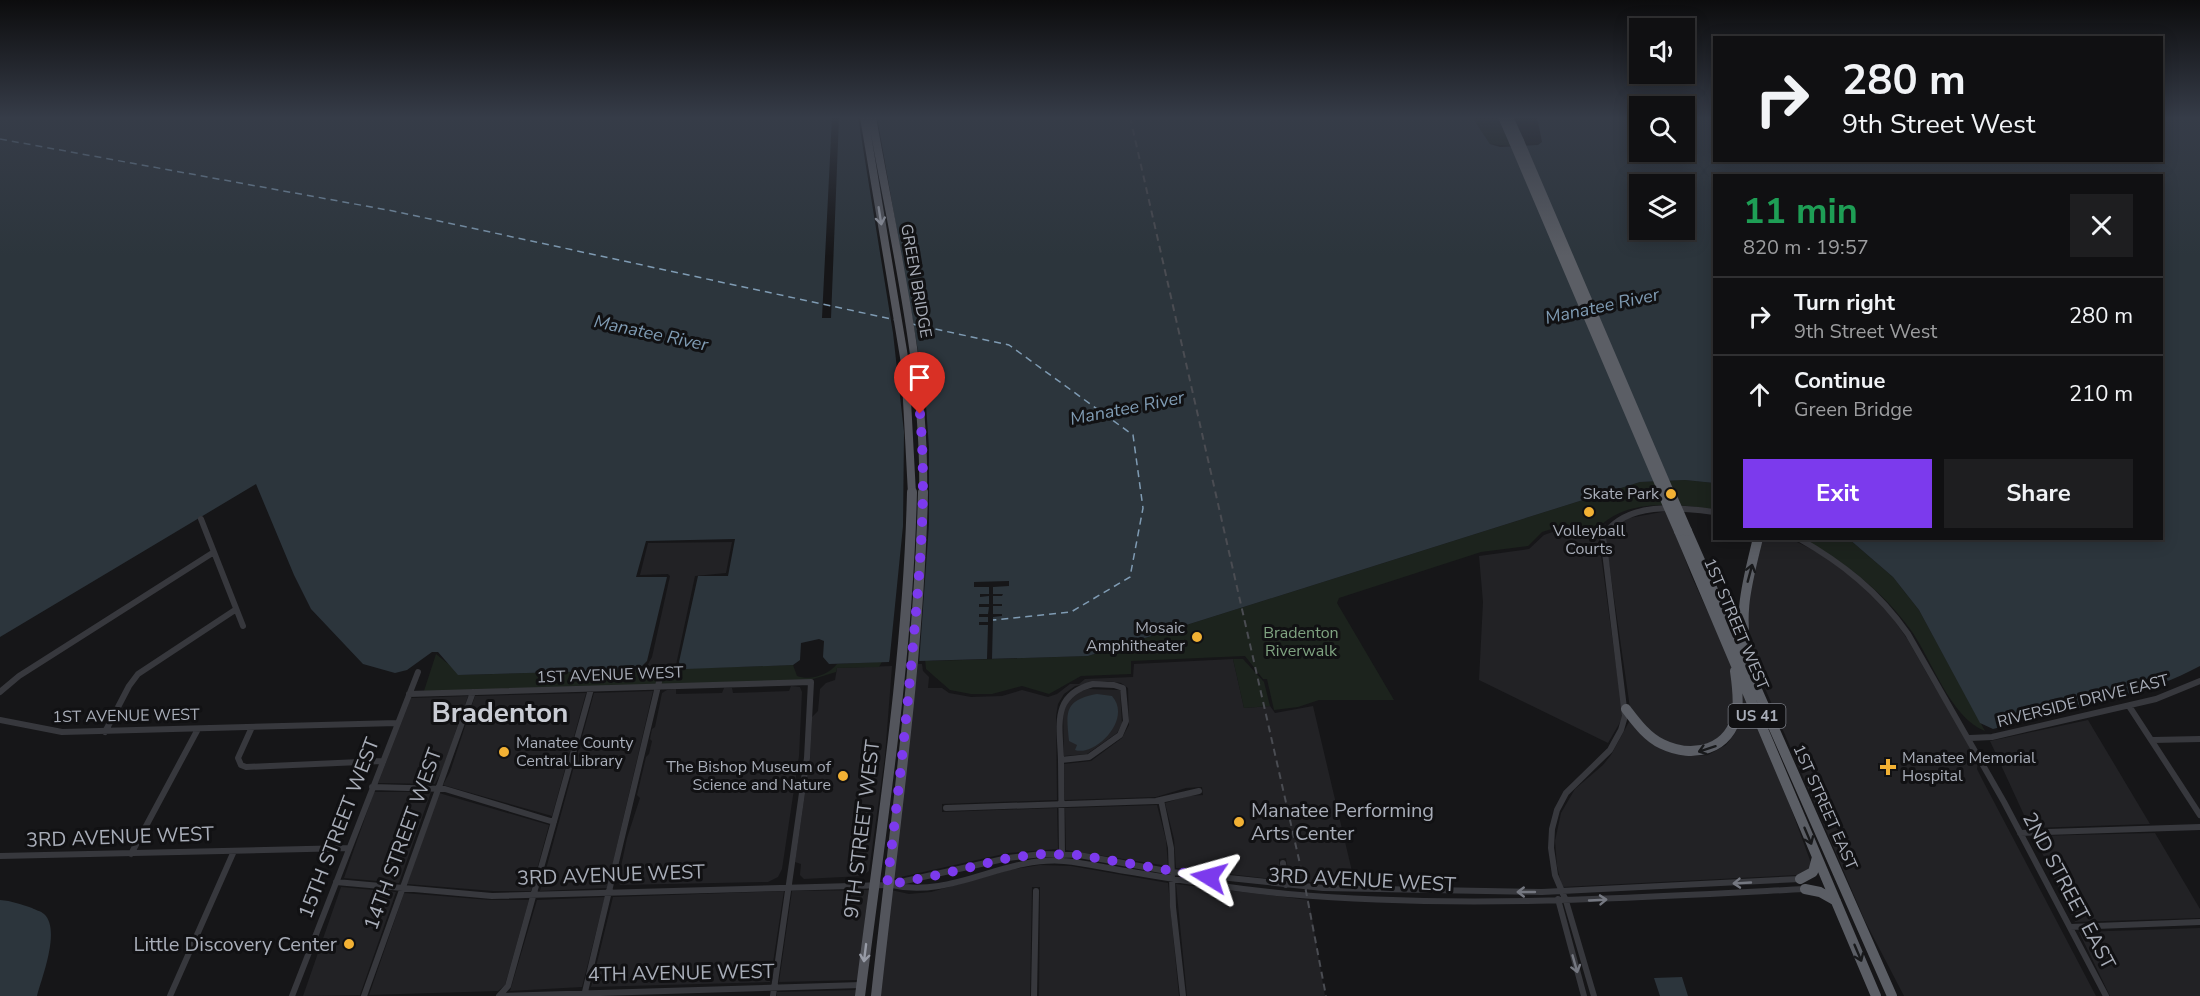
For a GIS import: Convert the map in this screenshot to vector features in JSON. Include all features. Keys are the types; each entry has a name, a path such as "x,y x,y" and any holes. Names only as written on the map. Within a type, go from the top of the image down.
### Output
{"highway":[{"name":"US 41","path":"1525,163 1683,531"},
{"name":"1ST STREET WEST","path":"1683,531 1735,663 1876,996"},
{"name":"1ST STREET EAST","path":"1683,531 1892,996"},
{"path":"1757,540 1744,593 1742,618 1743,635 1757,692"},
{"path":"1626,709 1638,725 1663,744 1694,753 1715,747 1728,736 1737,715 1735,663"},
{"path":"1817,857 1813,872 1803,884 1836,901"}],"main road":[{"name":"GREEN BRIDGE","path":"871,163 909,401 913,474 912,518 899,666"},
{"name":"GREEN BRIDGE","path":"880,163 915,362 924,460 922,542 911,666"},
{"name":"9TH STREET WEST","path":"861,991 899,666"},
{"name":"9TH STREET WEST","path":"876,996 911,666"},
{"path":"884,804 897,804"},
{"path":"861,991 868,996"}],"street":[{"path":"1584,996 1551,850 1552,824 1561,802 1574,783 1600,762 1625,721 1626,709 1604,554 1605,532 1610,524 1622,516 1668,508 1713,512"},
{"path":"201,519 243,626"},
{"name":"2ND STREET EAST","path":"1801,540 1847,568 1890,609 1912,639 1970,738 2106,996"},
{"path":"0,692 19,676 214,552"},
{"path":"105,732 129,686 138,674 235,610"},
{"name":"15TH STREET WEST","path":"292,996 418,672"},
{"name":"RIVERSIDE DRIVE EAST","path":"1970,738 1992,737 2129,706 2174,693 2200,681"},
{"name":"1ST AVENUE WEST","path":"409,694 591,689 659,684 811,682 807,758 788,886"},
{"path":"585,994 659,684"},
{"path":"1060,760 1089,757 1120,735 1126,721 1123,688 1112,685 1076,689 1067,696 1060,711 1060,760 1062,857"},
{"path":"500,996 508,986 591,689"},
{"name":"14TH STREET WEST","path":"364,996 436,788 446,772 473,692"},
{"path":"2129,706 2200,815"},
{"name":"1ST AVENUE WEST","path":"0,720 50,731 105,732 397,723"},
{"path":"252,727 238,758 241,765 382,761"},
{"path":"131,854 198,729"},
{"path":"2152,740 2200,739"},
{"path":"372,788 436,788 554,822"},
{"path":"946,808 1161,800 1199,791"},
{"path":"1161,800 1170,839 1183,996"},
{"path":"2020,832 2200,827"},
{"name":"3RD AVENUE WEST","path":"0,856 349,848"},
{"path":"170,996 234,850"},
{"name":"3RD AVENUE WEST","path":"336,882 492,896 788,886 887,885 909,889 931,888 1017,864 1062,857"},
{"name":"3RD AVENUE WEST","path":"887,885 1008,858 1062,857 1288,894 1446,902 1562,901 1686,895 1803,884"},
{"path":"1283,863 1286,885"},
{"name":"3RD AVENUE WEST","path":"1172,875 1286,885 1444,891 1560,892 1680,886 1803,884"},
{"path":"772,996 788,886"},
{"path":"1680,886 1686,895"},
{"path":"1035,996 1036,891"},
{"path":"1444,891 1446,902"},
{"path":"1562,901 1594,996"},
{"path":"2070,927 2200,922"},
{"name":"4TH AVENUE WEST","path":"500,996 774,987 861,991"}],"shaded area":[{"path":"1667,511 1691,575 1731,663 1734,705 1730,722 1720,739 1693,749 1664,741 1651,732 1630,708 1606,542 1610,530 1624,519"},
{"path":"1606,523 1599,541 1622,709 1622,719 1608,743 1479,680 1483,602 1479,556 1529,549 1544,535 1567,527 1576,534 1596,535"},
{"name":"Manatee Memorial Hospital","path":"1762,540 1793,540 1817,552 1855,579 1887,610 1952,713 1978,762 1977,769 1983,781 2096,996 1904,996 1865,921 1749,651 1744,617"},
{"path":"732,542 726,573 695,576 676,665 647,666 652,657 670,576 668,574 640,575 648,543"},
{"path":"1233,659 1244,708 1270,706 1275,713 1313,706 1355,884 1290,881 1286,858 1279,859 1281,880 1176,868 1174,839 1165,803 1188,796 1203,795 1202,787 1186,788 1156,797 1065,800 1064,764 1091,761 1122,738 1129,725 1128,688 1121,683 1107,681 1075,686 1064,694 1058,704 1056,716 1057,800 942,804 942,812 1057,808 1058,849 1008,853 892,879 918,664 922,664 923,671 929,677 928,688 942,688 949,693 971,697 1002,696 1022,690 1048,697 1057,694 1070,684 1079,684 1085,679 1133,677 1134,664"},
{"path":"892,666 885,756 869,871 862,876 804,879 800,875 801,864 795,862 810,759 812,717 818,711 820,689 826,683 835,680 837,668"},
{"path":"1741,685 1781,781 1811,863 1810,868 1798,875 1562,887 1555,841 1561,813 1575,789 1611,755 1630,720 1679,753 1695,756 1708,755 1726,745 1735,733 1738,726"},
{"path":"791,686 800,687 802,692 799,756 782,869 778,877 768,882 620,885 618,881 627,838 640,798 637,795 646,757 649,754 652,729 655,727 662,693 676,689 676,694 722,693 724,688 732,688 733,693 789,691"},
{"path":"1088,689 1120,690 1122,724 1117,733 1087,754 1064,756 1063,712 1070,699"},
{"path":"653,691 607,888 540,891 594,693"},
{"path":"586,693 552,816 443,785 450,772 475,696"},
{"path":"468,696 442,771 435,784 378,783 411,698"},
{"path":"2088,720 2150,824 2030,828 1990,741"},
{"path":"374,792 431,792 399,883 344,878"},
{"path":"439,793 549,825 531,891 493,891 407,884"},
{"path":"1157,805 1166,840 1168,866 1066,850 1065,808"},
{"path":"2155,833 2200,909 2200,918 2075,922 2034,836"},
{"path":"1040,865 1071,866 1168,883 1179,996 1039,996 1040,887 1032,887 1030,996 880,996 891,890 909,894 931,892 1009,870"},
{"path":"1176,884 1309,900 1325,996 1187,996"},
{"path":"341,887 396,892 360,995 303,996"},
{"path":"869,890 858,980 779,982 792,891"},
{"path":"784,891 770,982 591,987 613,897"},
{"path":"404,893 490,900 529,900 505,985 498,991 369,995"},
{"path":"605,897 582,987 510,991 537,900"},
{"path":"2200,928 2200,996 2110,996 2079,932"},
{"path":"856,990 856,996 777,996 777,992"}],"green space":[{"name":"Bradenton Riverwalk","path":"1685,480 1713,483 1713,509 1666,505 1634,508 1605,521 1594,533 1576,532 1568,524 1542,532 1528,546 1481,552 1339,598 1337,603 1394,700 1319,700 1298,707 1274,710 1267,679 1263,679 1245,656 1131,661 1131,674 1081,676 1049,694 1022,686 992,694 971,694 950,690 926,669 925,659 888,651 879,667 837,668 836,672 810,680 423,694 436,654 462,675 793,665 797,676 808,678 824,674 837,664 876,662 884,645 931,661 1088,656 1640,482"},
{"path":"1804,540 1850,540 1893,577 1919,610 1985,731 1961,714 1942,686 1918,641 1899,615 1875,589 1833,557"},
{"path":"1233,659 1243,659 1264,682 1270,706 1244,708"}],"water":[{"name":"Manatee River","path":"0,163 2200,163 2200,666 2125,696 1993,729 1980,723 1919,610 1893,577 1850,540 2163,540 2163,174 1713,174 1713,483 1685,480 1640,482 1088,656 919,661 918,653 893,653 889,662 829,664 823,657 824,641 819,639 801,643 800,660 793,665 686,669 679,662 698,576 728,576 735,539 646,541 636,577 667,577 647,661 638,670 458,675 438,652 432,652 407,670 395,673 363,664 311,609 294,575 256,484 0,637"},
{"path":"1097,694 1112,696 1117,705 1118,716 1115,725 1109,735 1092,748 1083,751 1075,750 1077,745 1069,741 1067,722 1069,709 1078,700"},
{"path":"0,900 40,911 49,921 51,942 37,996 0,996"},
{"path":"1682,977 1688,996 1660,996 1654,978"}],"pier":[{"path":"830,163 837,163 831,318 822,318"},
{"path":"866,163 885,163 925,391 929,448 929,524 919,664 915,656 895,656 889,665 903,526 904,432 893,333"},
{"path":"1009,581 1009,586 993,587 993,594 1003,594 993,596 993,604 1002,604 1002,606 993,606 993,614 1002,614 1002,616 993,617 992,659 987,659 988,625 979,625 979,622 988,622 988,617 979,617 979,614 988,614 989,607 979,607 979,604 989,604 989,596 980,597 980,594 989,594 989,587 974,587 974,582"}],"ferry route":[{"path":"134,163 393,211 896,320"},
{"path":"912,324 1009,345 1133,435 1143,508 1130,577 1071,612 993,620"}],"railway":[{"path":"1141,163 1305,886 1326,996"}],"place":[{"name":"Skate Park","path":"1671,494"},
{"name":"Volleyball Courts","path":"1589,512"},
{"name":"Mosaic Amphitheater","path":"1197,637"},
{"name":"Manatee County Central Library","path":"504,752"},
{"name":"Manatee Memorial Hospital","path":"1888,767"},
{"name":"The Bishop Museum of Science and Nature","path":"843,776"},
{"name":"Manatee Performing Arts Center","path":"1239,822"},
{"name":"Little Discovery Center","path":"349,944"}],"district":[{"name":"Bradenton","path":"500,713"}],"route":[{"path":"920,414 924,460 922,542 904,738 887,885 938,875 986,862 1042,854 1079,855 1209,877"}]}
